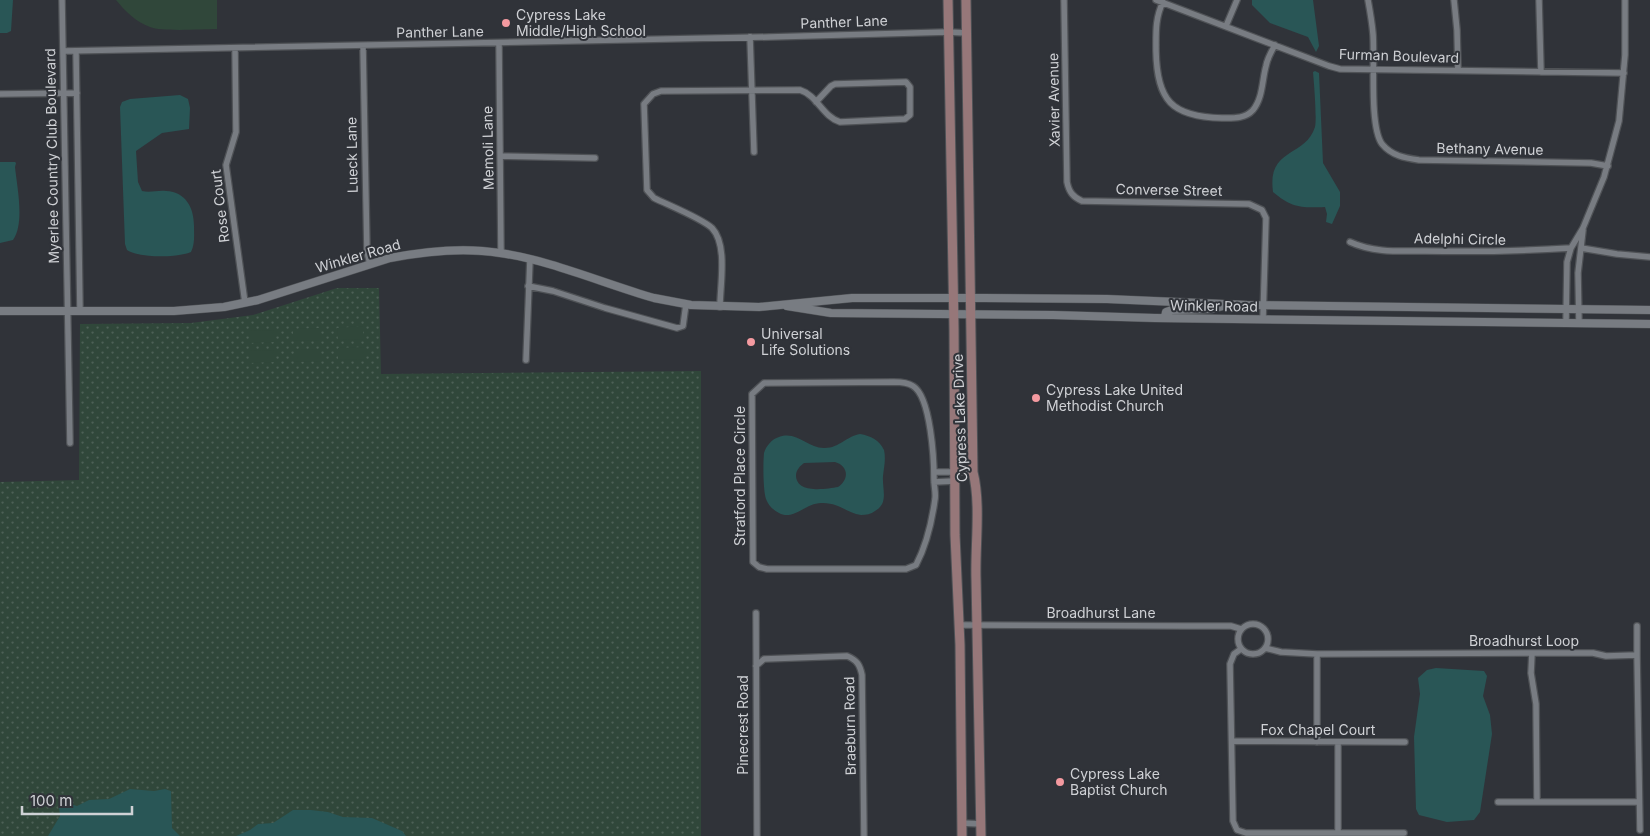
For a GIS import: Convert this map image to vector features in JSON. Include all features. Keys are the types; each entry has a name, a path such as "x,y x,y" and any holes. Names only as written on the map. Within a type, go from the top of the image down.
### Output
{"main road":[{"name":"Cypress Lake Drive","path":"948,0 952,314 954,329 954,477 959,625 962,836"},
{"name":"Cypress Lake Drive","path":"966,0 970,314 973,472 976,490 981,836"}],"street":[{"name":"Myerlee Country Club Boulevard","path":"62,0 70,444"},
{"name":"Xavier Avenue","path":"1064,0 1067,182 1069,190 1075,198"},
{"name":"Furman Boulevard","path":"1156,0 1340,69 1624,73"},
{"path":"1226,26 1237,0"},
{"path":"1368,0 1374,35 1374,70"},
{"path":"1454,0 1458,70"},
{"path":"1539,0 1541,72"},
{"path":"1566,323 1567,262 1571,248 1594,204 1608,166 1619,121 1624,73 1625,0"},
{"path":"1163,2 1156,27 1157,78 1170,101 1190,115 1232,118 1248,114 1259,101 1266,66 1275,45"},
{"name":"Panther Lane","path":"63,51 967,33"},
{"path":"750,38 754,152"},
{"name":"Memoli Lane","path":"499,43 501,253"},
{"name":"Lueck Lane","path":"363,46 366,252 370,264"},
{"name":"Rose Court","path":"235,48 236,132 226,165 246,303"},
{"name":"Myerlee Country Club Boulevard","path":"76,52 80,310"},
{"name":"Bethany Avenue","path":"1374,70 1375,126 1380,139 1393,154 1410,159 1445,161 1591,163 1608,166"},
{"path":"720,307 722,257 717,236 709,226 654,198 647,190 643,109 646,100 656,92 753,89 800,90 808,94 816,102 831,117 840,122 905,119 910,116 910,87 906,82 835,84 816,102"},
{"path":"0,94 77,93"},
{"path":"501,156 595,158"},
{"name":"Converse Street","path":"1075,198 1090,202 1249,204 1262,210 1266,218 1264,305"},
{"path":"1579,324 1578,273 1583,228"},
{"name":"Adelphi Circle","path":"1350,242 1362,248 1383,250 1488,252 1571,248"},
{"path":"1581,248 1650,257"},
{"name":"Winkler Road","path":"0,311 194,310 246,303 370,264 410,254 474,251 501,253 530,259 646,296 686,304 720,307 759,307 852,298 970,298 1097,299 1264,305 1650,310"},
{"path":"526,360 530,259"},
{"path":"528,286 553,291 676,328 683,326 686,304"},
{"name":"Winkler Road","path":"778,304 831,313 1650,324"},
{"path":"1165,318 1166,312 1172,310 1212,309 1230,304"},
{"path":"1263,319 1264,305"},
{"name":"Stratford Place Circle","path":"894,382 914,386 925,406 935,457 934,472 935,498 923,552 916,565 906,569 767,569 759,567 753,562 752,394 764,383 894,382"},
{"path":"934,472 954,477"},
{"path":"934,482 973,472"},
{"name":"Pinecrest Road","path":"756,613 757,836"},
{"path":"1265,648 1268,638 1264,629 1255,624 1250,624 1241,629 1238,639 1241,649 1234,654 1230,664 1233,822 1237,830 1246,833 1404,833"},
{"name":"Broadhurst Lane","path":"959,625 1231,626 1241,629"},
{"path":"1637,626 1640,830"},
{"name":"Broadhurst Loop","path":"1241,649 1251,654 1256,654 1265,648 1282,652 1317,654 1593,653 1606,656 1637,655"},
{"path":"1532,653 1531,673 1536,704 1537,802"},
{"path":"1317,654 1317,742"},
{"name":"Braeburn Road","path":"756,666 764,659 847,656 855,659 860,666 862,675 864,836"},
{"name":"Fox Chapel Court","path":"1232,741 1405,742"},
{"path":"1338,743 1338,833"},
{"path":"1498,802 1639,802"},
{"path":"962,823 981,824"}],"shaded area":[{"path":"0,0 13,0 11,31 7,33 0,33"},
{"path":"116,0 217,0 217,29 156,29 131,16"},
{"path":"1252,0 1313,0 1319,46 1316,52 1308,37 1270,23 1252,5"},
{"path":"1313,72 1319,73 1323,163 1340,192 1340,206 1332,224 1326,222 1327,214 1325,207 1297,206 1273,192 1273,178 1276,167 1281,160 1310,137 1315,127 1316,109"},
{"path":"180,95 188,99 190,108 189,129 162,133 136,151 138,182 142,191 173,192 179,194 188,202 194,219 192,249 191,252 185,254 168,256 140,255 127,250 125,244 120,107 122,102 130,99"},
{"path":"0,162 16,163 19,224 13,240 0,243"},
{"path":"337,288 379,288 381,374 701,371 701,836 0,836 0,482 79,480 80,324 191,323 253,315"},
{"path":"363,326 363,339 338,340 337,328"},
{"path":"319,328 319,340 293,341 293,329"},
{"path":"275,330 275,342 249,343 249,331"},
{"path":"364,347 364,359 338,360 338,348"},
{"path":"320,349 320,361 294,362 294,350"},
{"path":"275,350 275,362 249,363 249,351"},
{"path":"860,434 871,437 884,450 884,495 879,508 870,514 861,515 832,504 821,503 789,515 784,515 769,505 765,495 763,463 765,450 772,441 779,437 791,436 813,446 825,448 835,446","holes":["835,462 840,464 845,470 846,477 838,487 813,489 801,486 798,482 797,472 804,463"]},
{"path":"1436,668 1484,671 1487,676 1483,696 1490,715 1492,734 1480,812 1474,820 1447,822 1419,815 1416,809 1414,737 1420,694 1418,678 1427,670"},
{"path":"130,789 154,791 165,789 171,791 172,828 180,836 48,836 60,816 59,808 68,803 77,806 89,800 109,799"},
{"path":"293,810 328,812 343,817 372,818 402,831 406,836 236,836 258,824 273,823"}],"place":[{"name":"Cypress Lake Middle/High School","path":"506,23"},
{"name":"Universal Life Solutions","path":"751,342"},
{"name":"Cypress Lake United Methodist Church","path":"1036,398"},
{"name":"Cypress Lake Baptist Church","path":"1060,782"}]}
